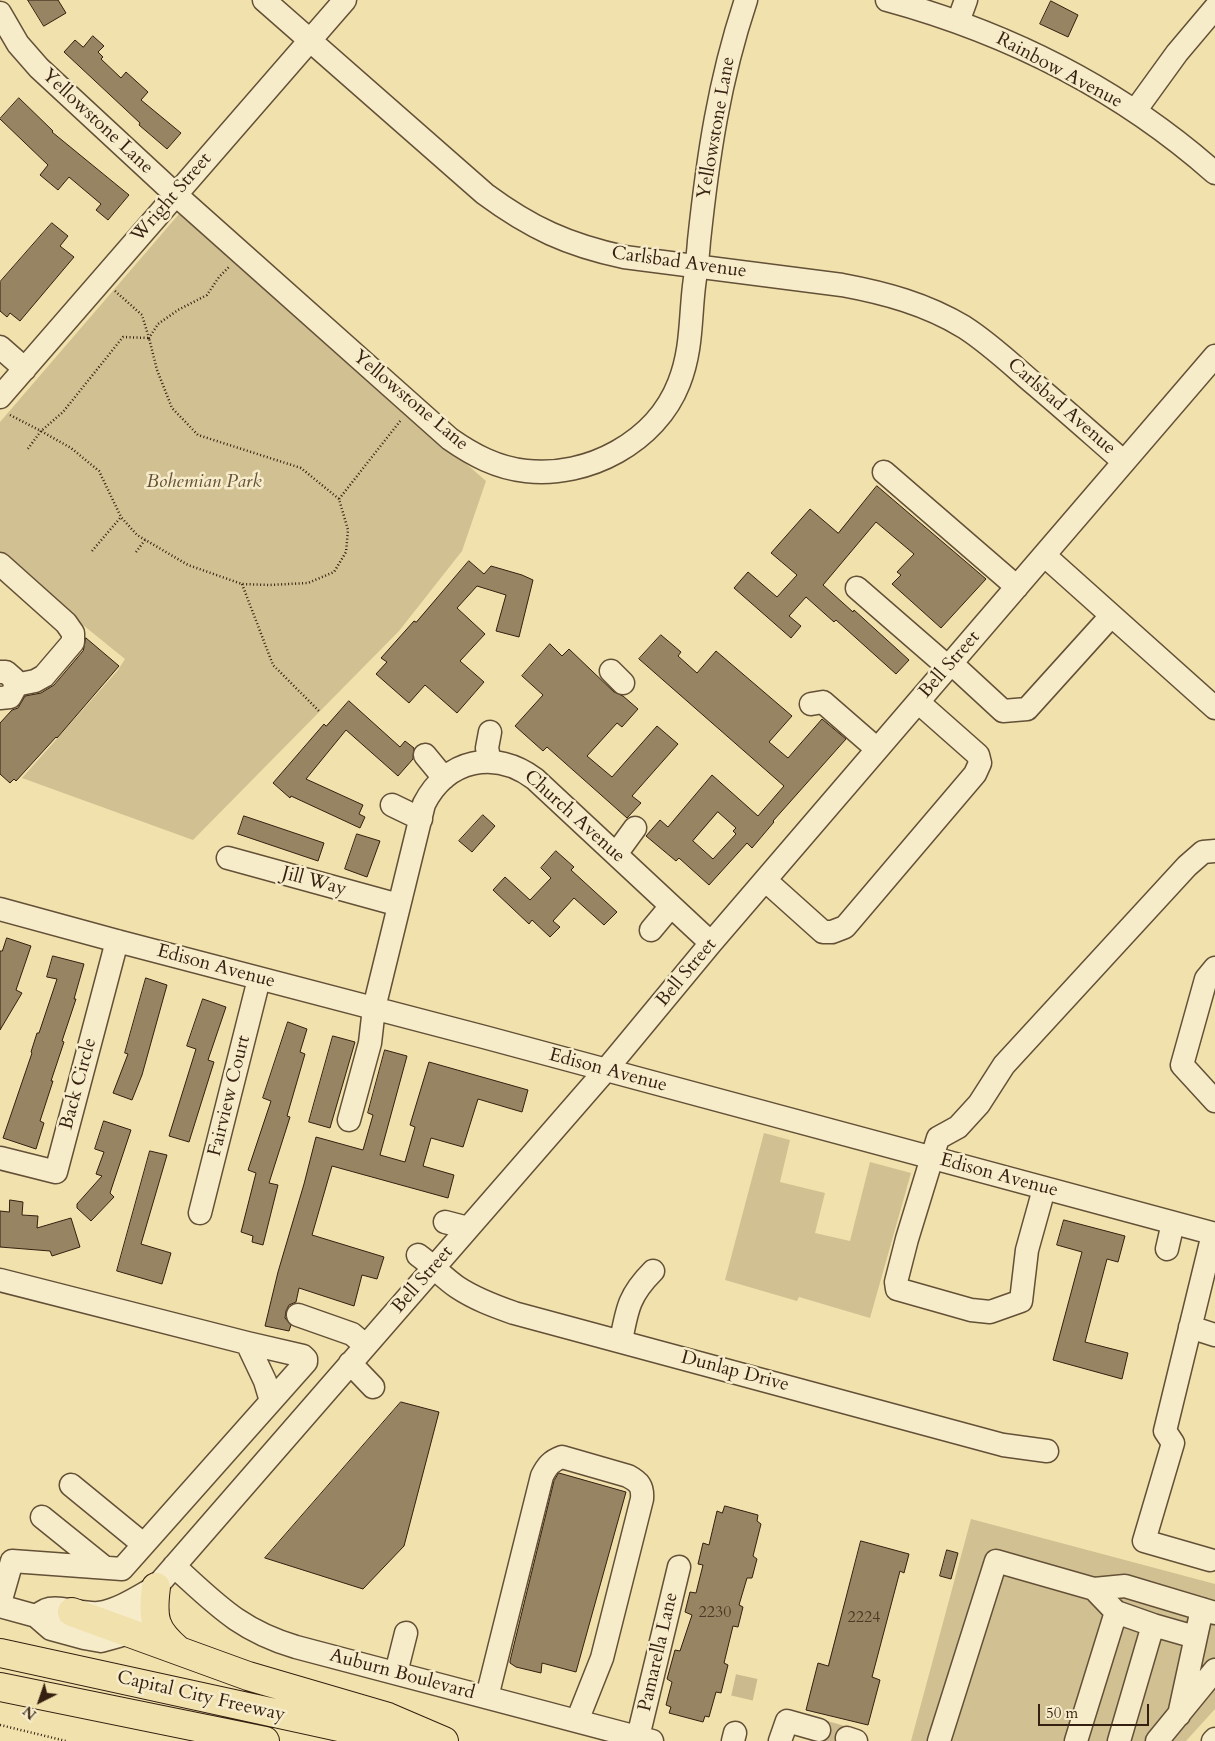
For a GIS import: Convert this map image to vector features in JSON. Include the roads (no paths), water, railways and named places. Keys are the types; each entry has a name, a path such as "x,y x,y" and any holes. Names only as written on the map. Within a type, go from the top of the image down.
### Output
{"highway":[{"path":"156,1587 154,1616 164,1636 180,1651"},
{"path":"72,1612 248,1676 388,1717 444,1741"},
{"name":"Capital City Freeway","path":"0,1653 403,1741"},
{"name":"Capital City Freeway","path":"0,1687 265,1741"}],"street":[{"name":"Carlsbad Avenue","path":"264,0 485,194 510,213 543,231 593,251 624,257 842,285 875,291 906,300 935,312 963,327 990,345 1124,462"},
{"name":"Wright Street","path":"5,406 25,368 345,0"},
{"name":"Yellowstone Lane","path":"0,13 18,44 39,68 175,194 450,440 486,461 526,471 546,472 567,470 587,465 606,458 624,448 641,435 655,420 668,403 678,385 690,346 710,144 732,42 746,0"},
{"name":"Rainbow Avenue","path":"887,0 990,34 1038,55 1086,80 1135,111 1215,173"},
{"path":"958,22 966,0"},
{"path":"1135,111 1177,53 1215,8"},
{"path":"0,347 25,368"},
{"name":"Bell Street","path":"126,1631 144,1611 156,1587 366,1345 426,1262 468,1228 605,1071 711,943 877,750 895,714 918,702 1215,356"},
{"path":"884,472 1017,587"},
{"path":"1044,555 1215,708"},
{"path":"0,564 66,623 73,633 73,642 44,676 35,681 5,685"},
{"path":"857,588 1003,711 1027,709 1111,616"},
{"path":"811,704 822,702 877,750"},
{"path":"765,880 823,932 832,932 844,927 870,898 975,774 980,763 978,755 918,702"},
{"path":"490,732 487,748 490,762"},
{"path":"425,755 444,778"},
{"name":"Church Avenue","path":"349,1120 370,1043 374,1008 424,804 444,778 463,767 473,763 490,762 506,764 526,772 572,805 616,854 711,943"},
{"path":"392,805 421,819"},
{"path":"616,854 635,828"},
{"path":"1044,1189 1027,1250 1021,1301 990,1312 971,1310 897,1289 896,1282 938,1138 958,1127 979,1104 1004,1065 1187,866 1203,852 1215,851"},
{"name":"Jill Way","path":"228,858 399,905"},
{"path":"651,930 671,906"},
{"name":"Edison Avenue","path":"0,909 1214,1234"},
{"name":"Back Circle","path":"0,1158 56,1172 117,941"},
{"path":"1215,968 1206,979 1182,1065 1215,1101"},
{"name":"Fairview Court","path":"200,1213 259,979"},
{"path":"445,1222 468,1228"},
{"path":"1167,1249 1173,1224"},
{"path":"1210,1560 1144,1541 1173,1443 1165,1431 1214,1234"},
{"name":"Dunlap Drive","path":"426,1262 458,1288 492,1306 514,1313 1003,1445 1048,1451"},
{"path":"621,1341 627,1309 632,1296 640,1284 653,1271"},
{"path":"0,1280 303,1356 306,1359 306,1362 122,1568 12,1560 5,1569 0,1604 36,1616 51,1629 94,1640 108,1640 126,1631"},
{"path":"298,1315 352,1334 366,1345"},
{"path":"1190,1327 1215,1335"},
{"path":"247,1343 265,1381 271,1401"},
{"path":"350,1364 374,1387"},
{"path":"487,1698 542,1476 553,1460 562,1457 628,1476 638,1482 642,1489 642,1499 602,1658 577,1722"},
{"path":"71,1485 143,1544"},
{"path":"42,1517 104,1567"},
{"path":"939,1741 996,1561 1094,1589 1124,1586 1208,1611 1195,1637 1179,1715"},
{"name":"Auburn Boulevard","path":"174,1566 228,1615 267,1637 487,1698 645,1739"},
{"name":"Pamarella Lane","path":"645,1739 679,1567"},
{"name":"Bell Street","path":"72,1612 100,1613 117,1608 156,1587"},
{"path":"1094,1589 1116,1612 1195,1637"},
{"path":"36,1616 47,1609 56,1608 72,1612"},
{"path":"1076,1741 1116,1612"},
{"path":"1119,1741 1153,1625"},
{"path":"396,1673 406,1633"},
{"path":"1157,1741 1215,1670"},
{"path":"780,1741 787,1721 819,1730"}],"tunnel":[{"path":"742,1698 748,1671"},
{"path":"819,1730 847,1738"}],"park label":[{"name":"Bohemian Park","path":"204,483"}]}
